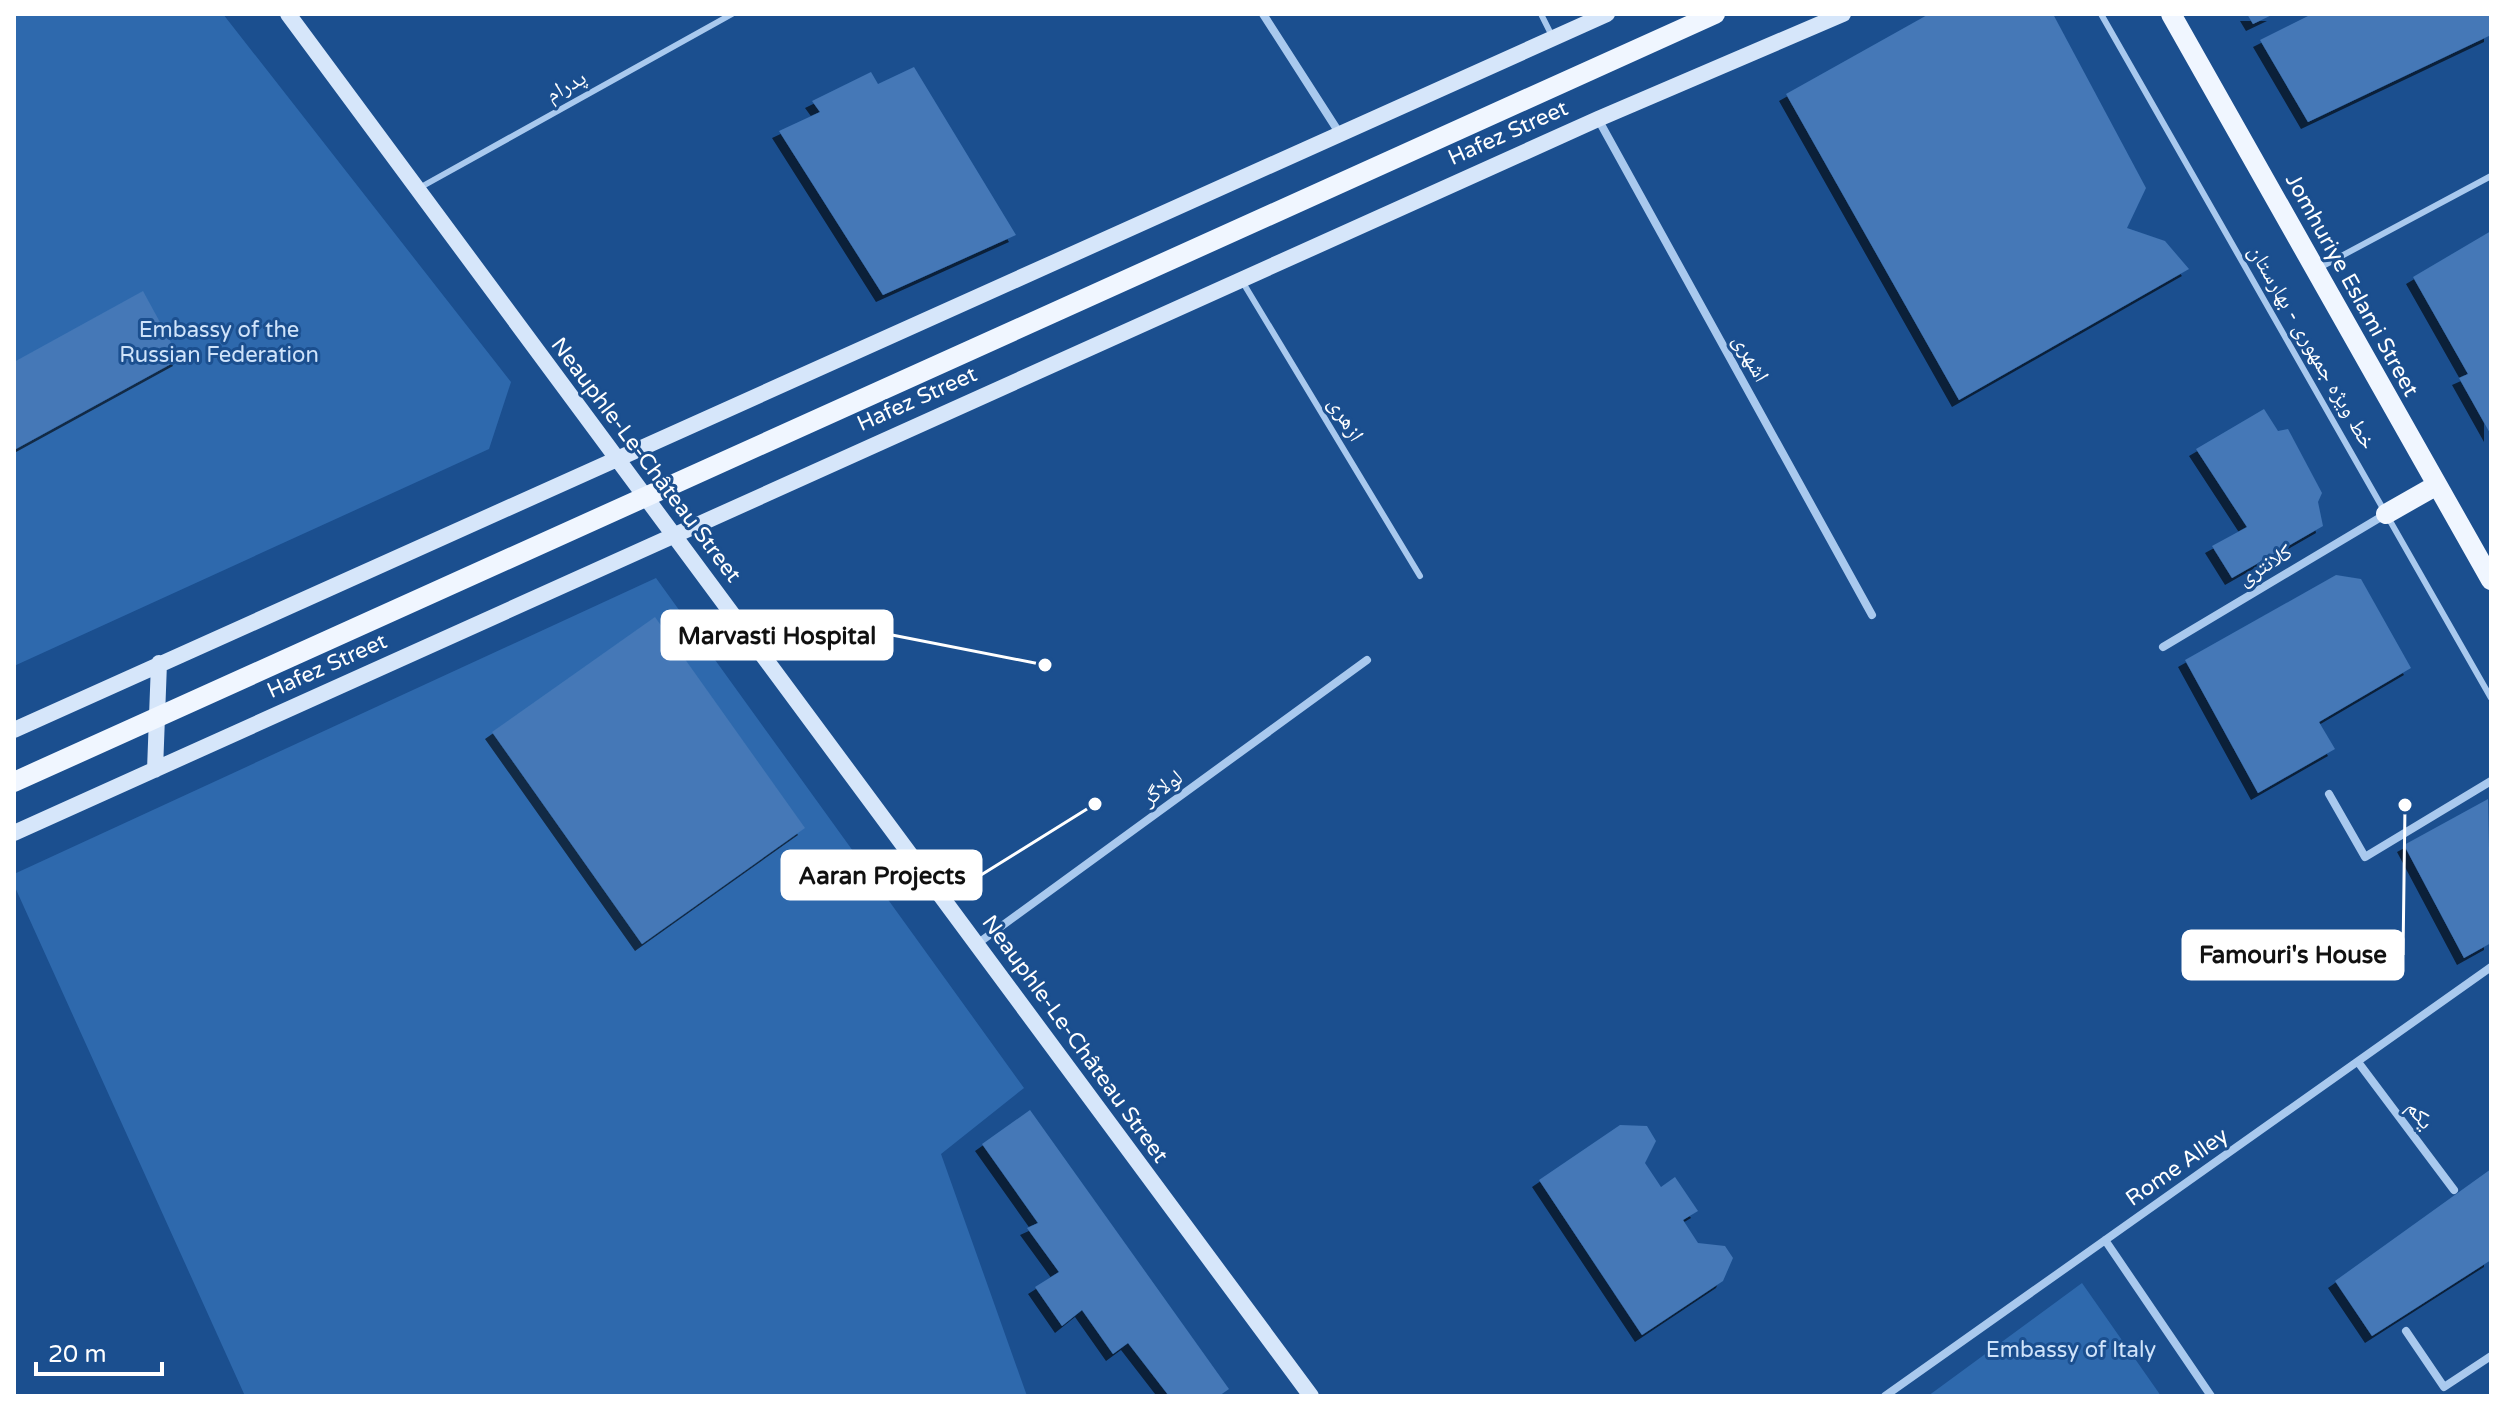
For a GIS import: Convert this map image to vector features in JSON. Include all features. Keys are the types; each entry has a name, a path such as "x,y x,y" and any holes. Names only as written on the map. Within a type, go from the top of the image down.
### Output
{"main road":[{"name":"Neauphle-Le-Château Street","path":"288,14 1311,1396"},
{"path":"14,730 1607,14"},
{"name":"Hafez Street","path":"14,782 1715,14"},
{"name":"Hafez Street","path":"14,833 1598,119 1843,14"},
{"name":"Jomhuriye Eslami Street","path":"2171,14 2491,580"},
{"path":"2386,514 2437,485"},
{"path":"155,770 159,663"}],"street":[{"path":"1263,14 1340,134"},
{"name":"اشهری","path":"1598,119 1872,615"},
{"name":"کلانتری","path":"2163,647 2386,514"},
{"name":"لولاگر","path":"977,944 1367,660"},
{"path":"2329,794 2365,857 2491,781"},
{"name":"Rome Alley","path":"1885,1396 2491,967"},
{"name":"یکم","path":"2358,1062 2454,1190"},
{"path":"2105,1240 2211,1396"},
{"path":"2406,1331 2444,1387 2491,1356"}],"lane":[{"name":"پدرام","path":"418,189 732,14"},
{"path":"1541,14 1553,39"},
{"name":"خط ویژه جمهوری - بهارستان","path":"2101,14 2491,698"},
{"path":"2315,270 2491,176"},
{"name":"ازهری","path":"1241,280 1420,576"}],"green space":[{"name":"Embassy of the Russian Federation","path":"14,14 223,14 511,382 489,449 14,666"},
{"path":"656,578 1024,1088 941,1154 1027,1396 245,1396 14,885 14,874"},
{"name":"Embassy of Italy","path":"2082,1283 2161,1396 1928,1396"}],"building":[{"path":"1929,14 2053,14 2146,188 2127,228 2165,241 2189,269 1959,400 1786,94"},
{"path":"2247,14 2274,14 2253,24"},
{"path":"2312,14 2491,14 2491,35 2308,122 2260,40"},
{"path":"914,67 1016,235 883,295 779,131 820,112 812,101 871,72 878,84"},
{"path":"2491,231 2491,435 2459,378 2468,374 2413,277"},
{"path":"143,291 180,359 14,450 14,362"},
{"path":"2264,409 2278,431 2288,429 2322,493 2318,502 2323,526 2232,578 2212,546 2247,527 2196,449"},
{"path":"2336,575 2361,579 2411,668 2319,722 2335,749 2258,793 2185,660"},
{"path":"655,617 805,828 642,944 492,732"},
{"path":"2488,799 2491,943 2464,958 2404,845"},
{"path":"1030,1110 1229,1389 1219,1396 1169,1396 1128,1343 1113,1354 1082,1310 1062,1326 1035,1287 1059,1272 1027,1228 1038,1223 982,1144"},
{"path":"1620,1125 1647,1126 1656,1141 1645,1163 1661,1187 1675,1177 1698,1211 1683,1220 1698,1243 1725,1246 1733,1258 1723,1281 1642,1335 1539,1180"},
{"path":"2491,1169 2491,1260 2372,1336 2335,1281"}],"place":[{"name":"Marvasti Hospital","path":"1045,665"},
{"name":"Aaran Projects","path":"1095,804"},
{"name":"Famouri's House","path":"2405,805"}]}
